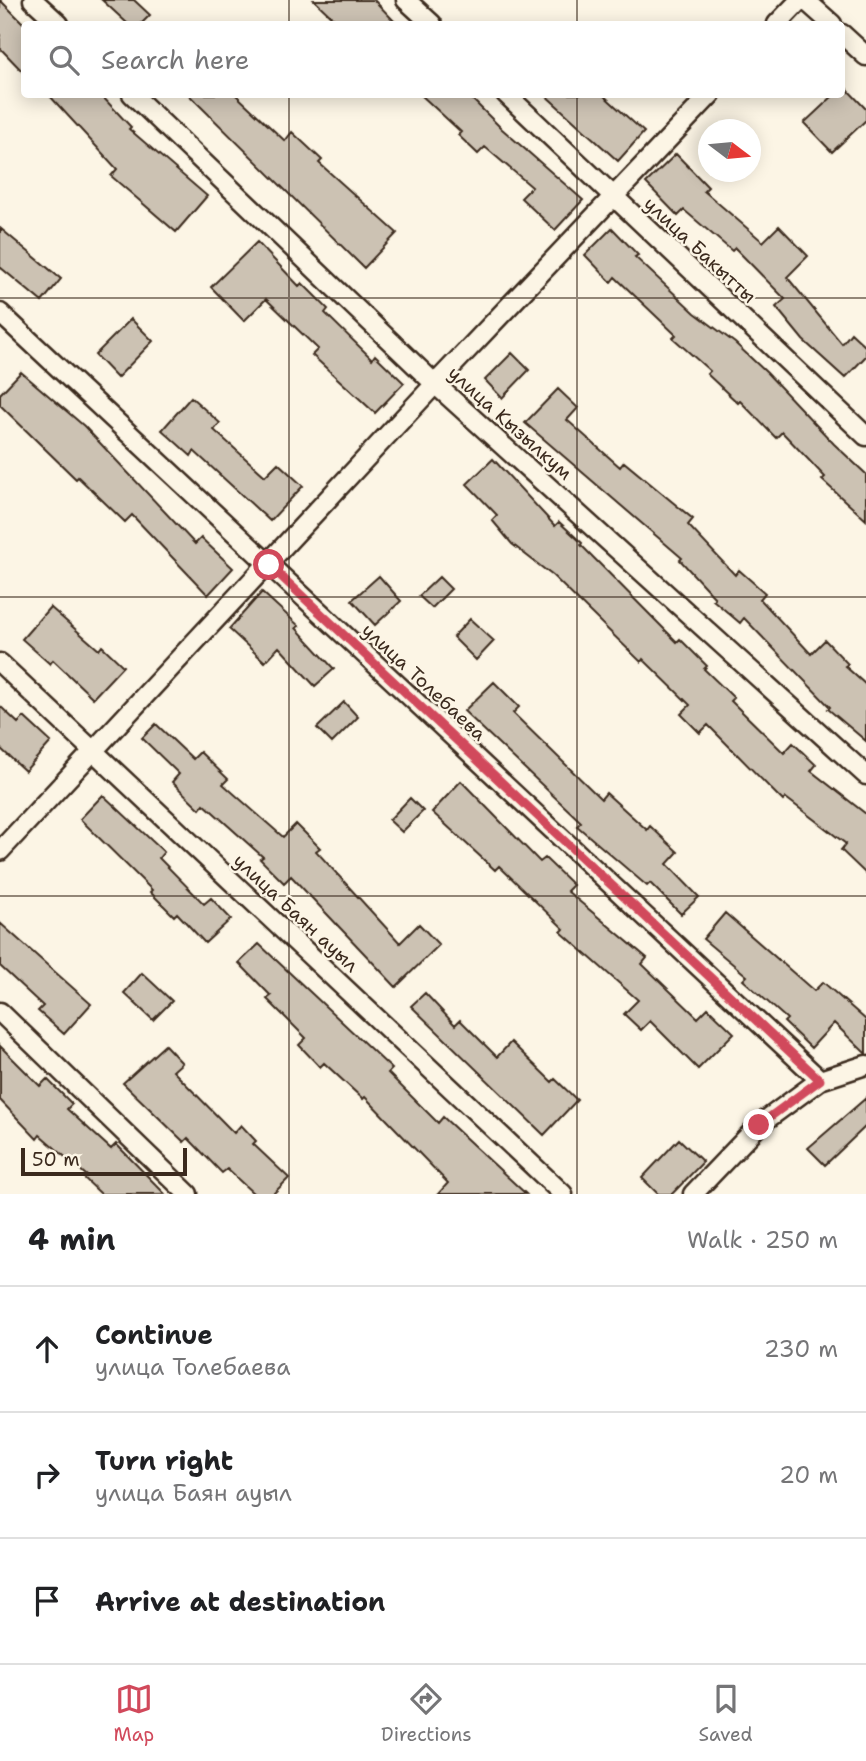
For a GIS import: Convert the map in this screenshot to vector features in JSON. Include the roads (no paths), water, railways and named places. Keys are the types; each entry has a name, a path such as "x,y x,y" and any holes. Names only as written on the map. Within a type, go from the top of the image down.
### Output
{"street":[{"path":"33,0 56,21"},
{"path":"406,0 429,21"},
{"path":"780,21 803,0 828,21"},
{"path":"845,37 866,57"},
{"name":"улица Кызылкум","path":"136,98 435,384 866,775"},
{"name":"улица Бакытты","path":"510,98 866,436"},
{"path":"0,851 435,384 707,98"},
{"name":"улица Толебаева","path":"0,313 820,1080"},
{"name":"улица Баян ауыл","path":"0,663 563,1194"},
{"path":"0,1012 188,1194"},
{"path":"693,1194 759,1125 820,1080 866,1065"}]}
